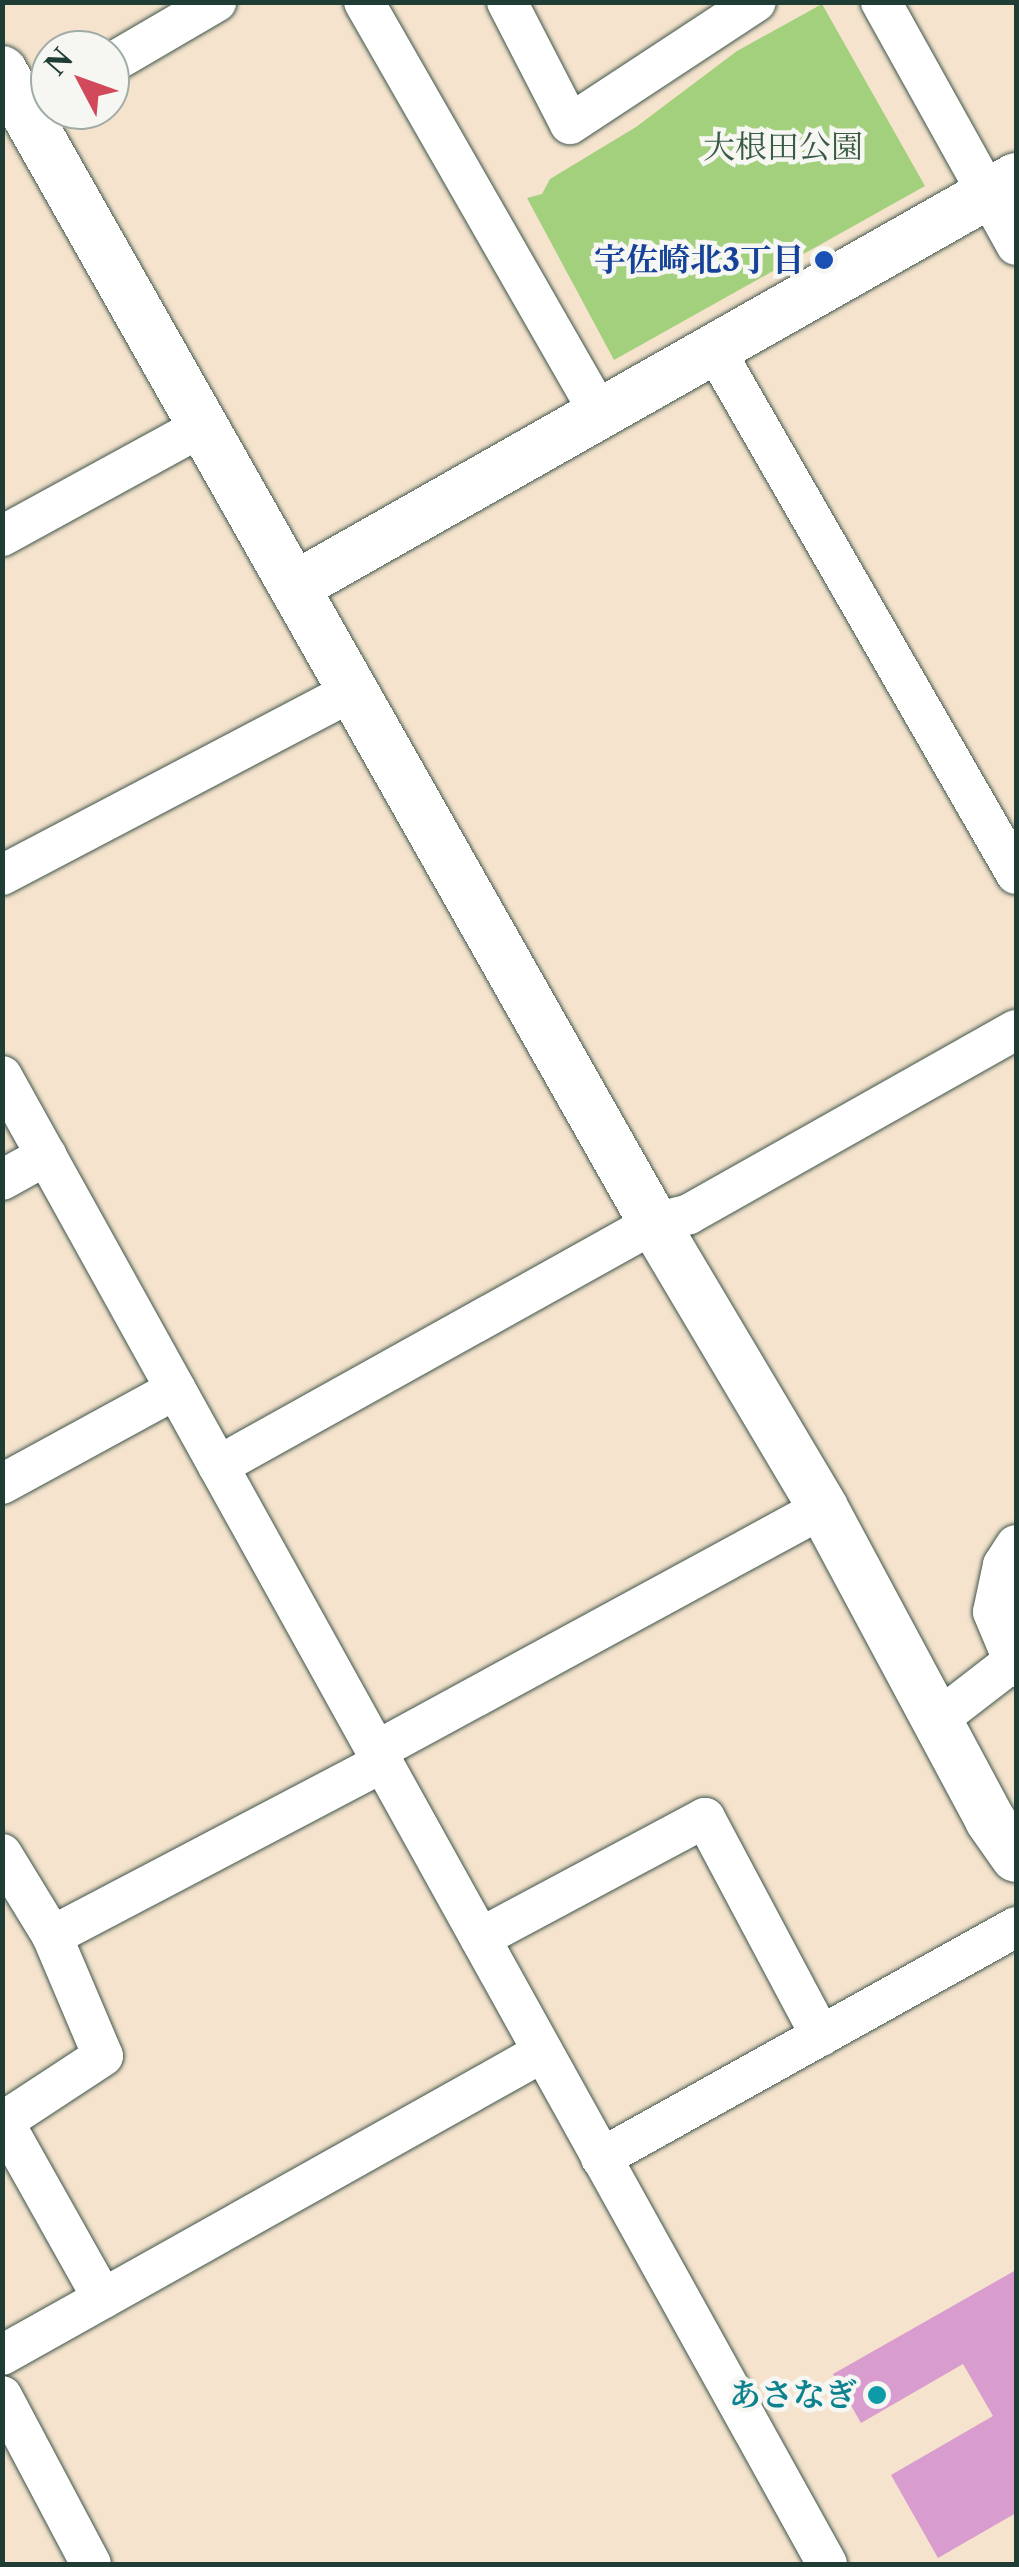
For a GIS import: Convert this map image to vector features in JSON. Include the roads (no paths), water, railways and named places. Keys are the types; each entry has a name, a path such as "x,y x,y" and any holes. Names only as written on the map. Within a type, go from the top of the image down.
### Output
{"street":[{"path":"130,52 216,2"},
{"path":"364,2 601,416"},
{"path":"507,2 570,124 756,2"},
{"path":"881,2 1002,186 1016,245"},
{"path":"18,90 294,587 654,1223 823,1508 936,1721 1016,1857"},
{"path":"294,587 716,352 1002,186"},
{"path":"716,352 1016,874"},
{"path":"2,536 204,426"},
{"path":"2,875 354,690"},
{"path":"218,1466 654,1223 689,1214 1016,1030"},
{"path":"2,1076 827,2564"},
{"path":"2,1180 46,1155"},
{"path":"2,1484 176,1389"},
{"path":"52,1936 823,1508"},
{"path":"936,1721 1014,1665 994,1612 1004,1565 1016,1545"},
{"path":"480,1938 705,1818 822,2036"},
{"path":"2,1854 52,1936 103,2056 3,2120 103,2299"},
{"path":"602,2158 1016,1927"},
{"path":"2,2356 543,2052"},
{"path":"2,2396 91,2564"}],"place":[{"name":"宇佐崎北3丁目","path":"824,260"},
{"name":"あさなぎ","path":"877,2395"}],"park label":[{"name":"大根田公園","path":"783,147"}]}
